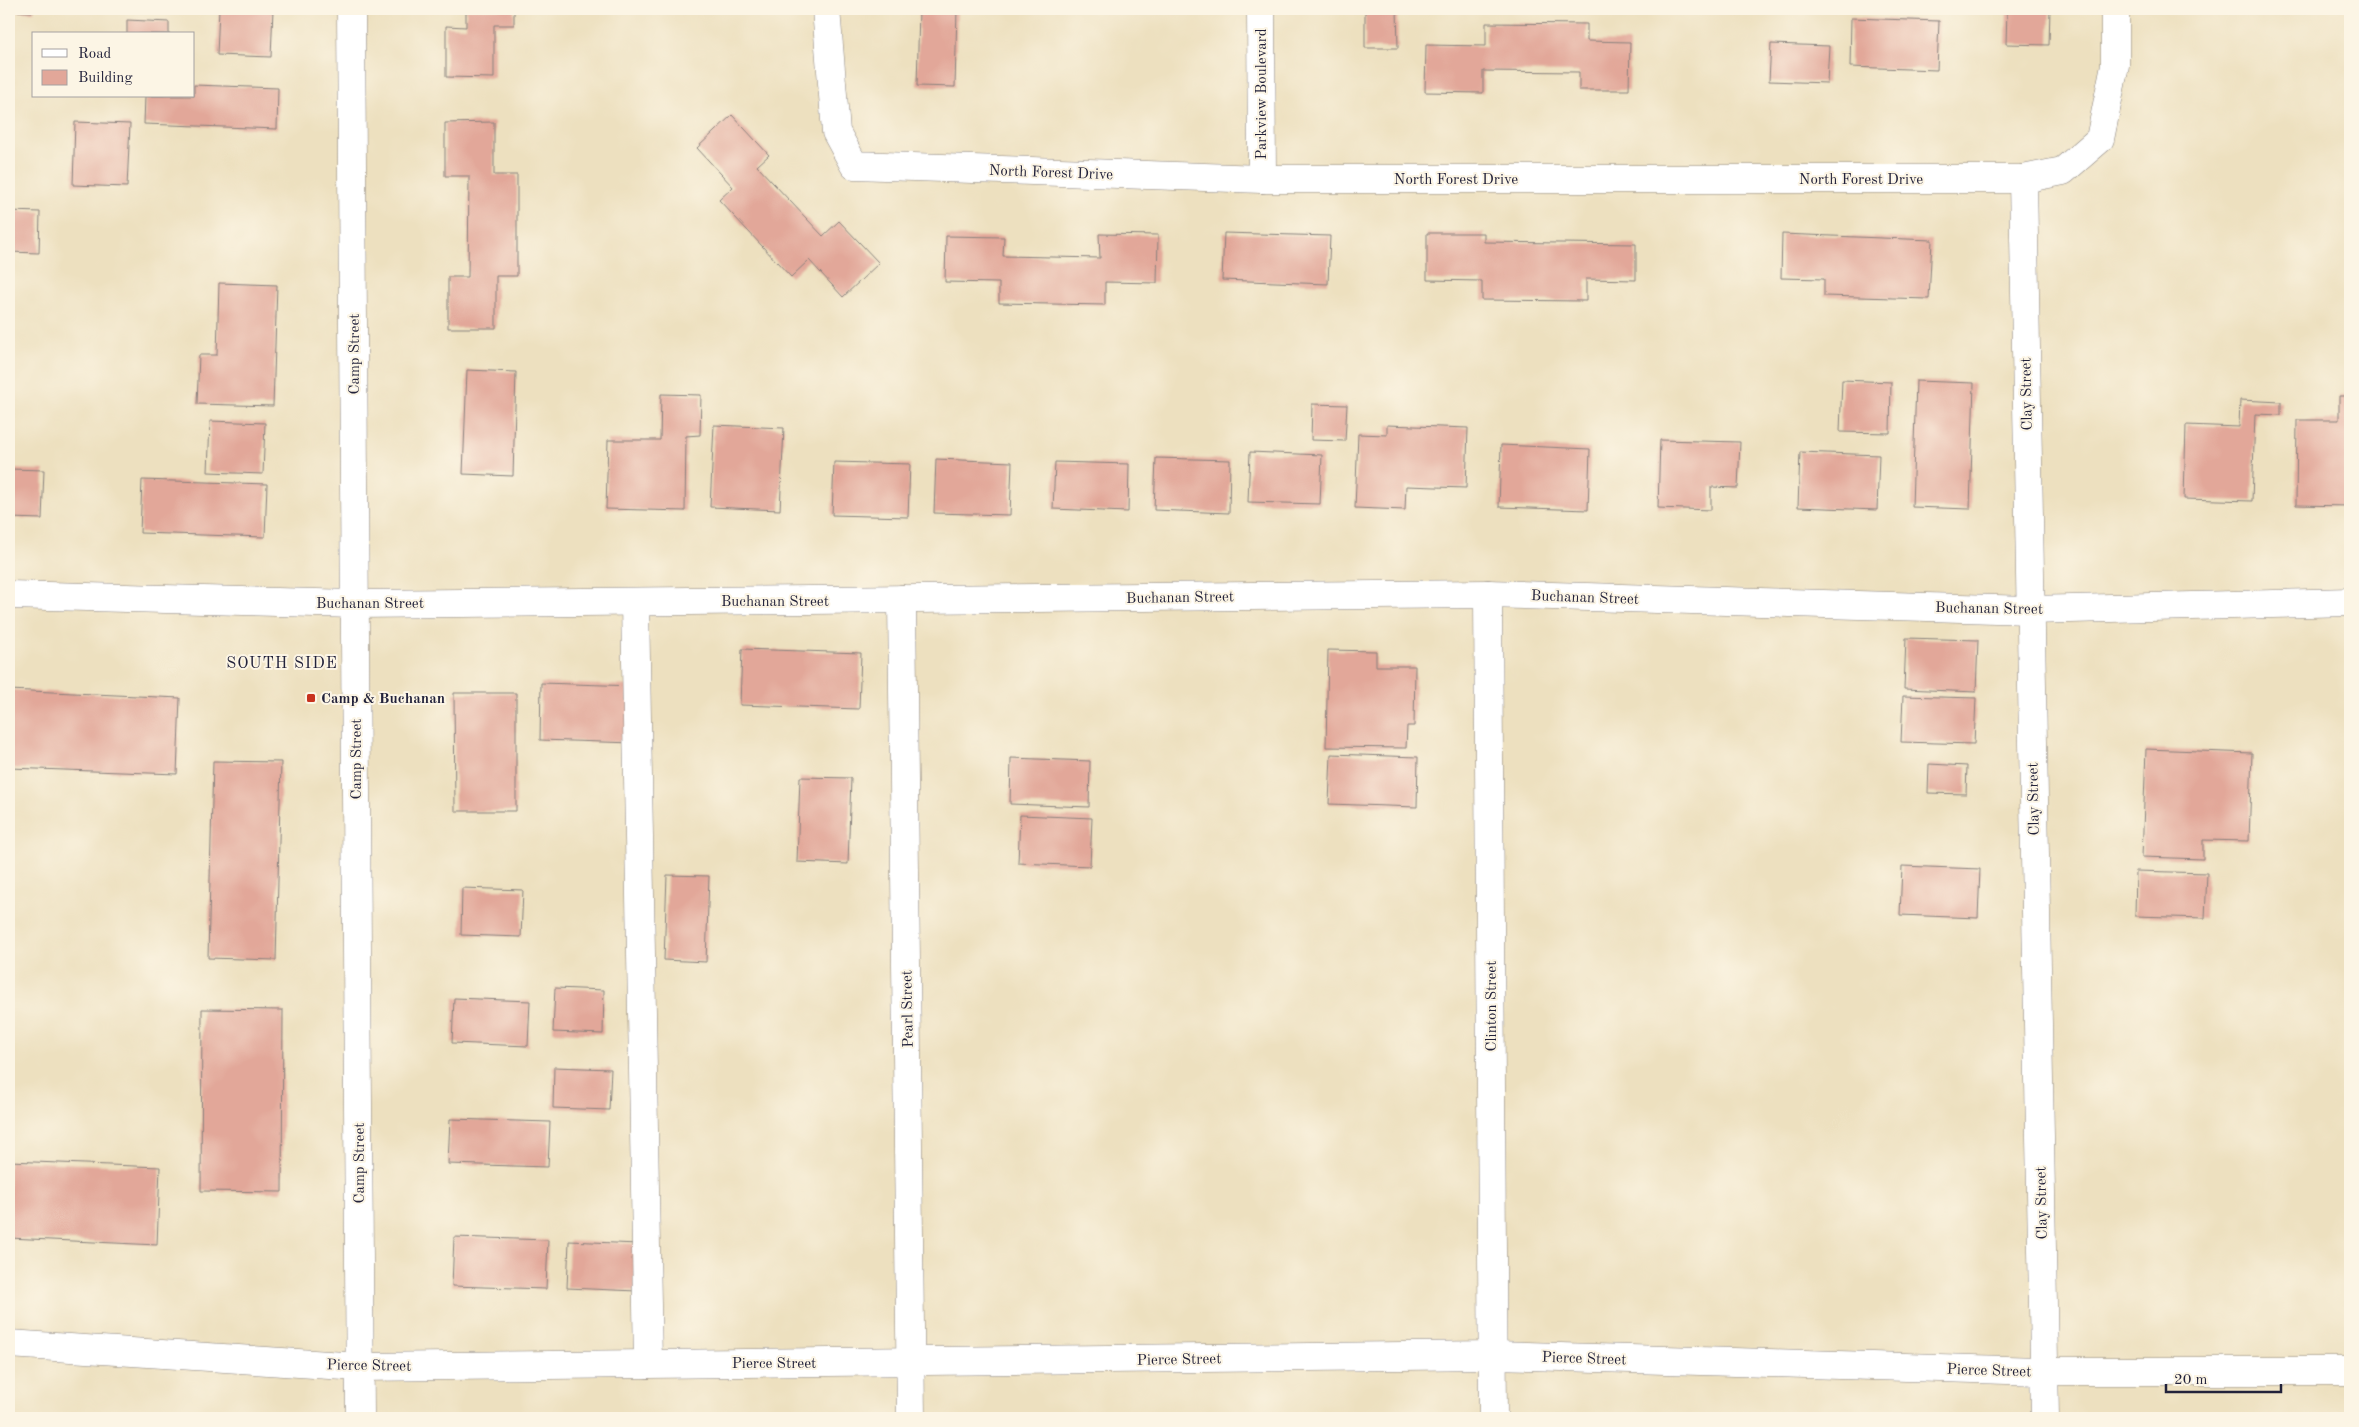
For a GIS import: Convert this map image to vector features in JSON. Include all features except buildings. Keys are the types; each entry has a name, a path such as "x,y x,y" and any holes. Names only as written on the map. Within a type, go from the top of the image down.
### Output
{"street":[{"name":"Camp Street","path":"352,9 360,1418"},
{"name":"North Forest Drive","path":"826,9 836,132 854,165 1262,179 2022,179 2063,171 2100,139 2115,65 2115,9"},
{"name":"Parkview Boulevard","path":"1261,9 1262,179"},
{"name":"Clay Street","path":"2022,179 2045,1418"},
{"name":"Buchanan Street","path":"9,595 355,604 1488,594 2030,610 2350,602"},
{"name":"Clinton Street","path":"1488,594 1493,1418"},
{"name":"Pearl Street","path":"902,600 912,1362 911,1418"},
{"path":"635,602 648,1364"},
{"name":"Pierce Street","path":"9,1344 360,1367 1494,1355 2044,1371 2350,1372"}],"place":[{"name":"Camp & Buchanan","path":"311,698"}],"district":[{"name":"SOUTH SIDE","path":"282,662"}]}
